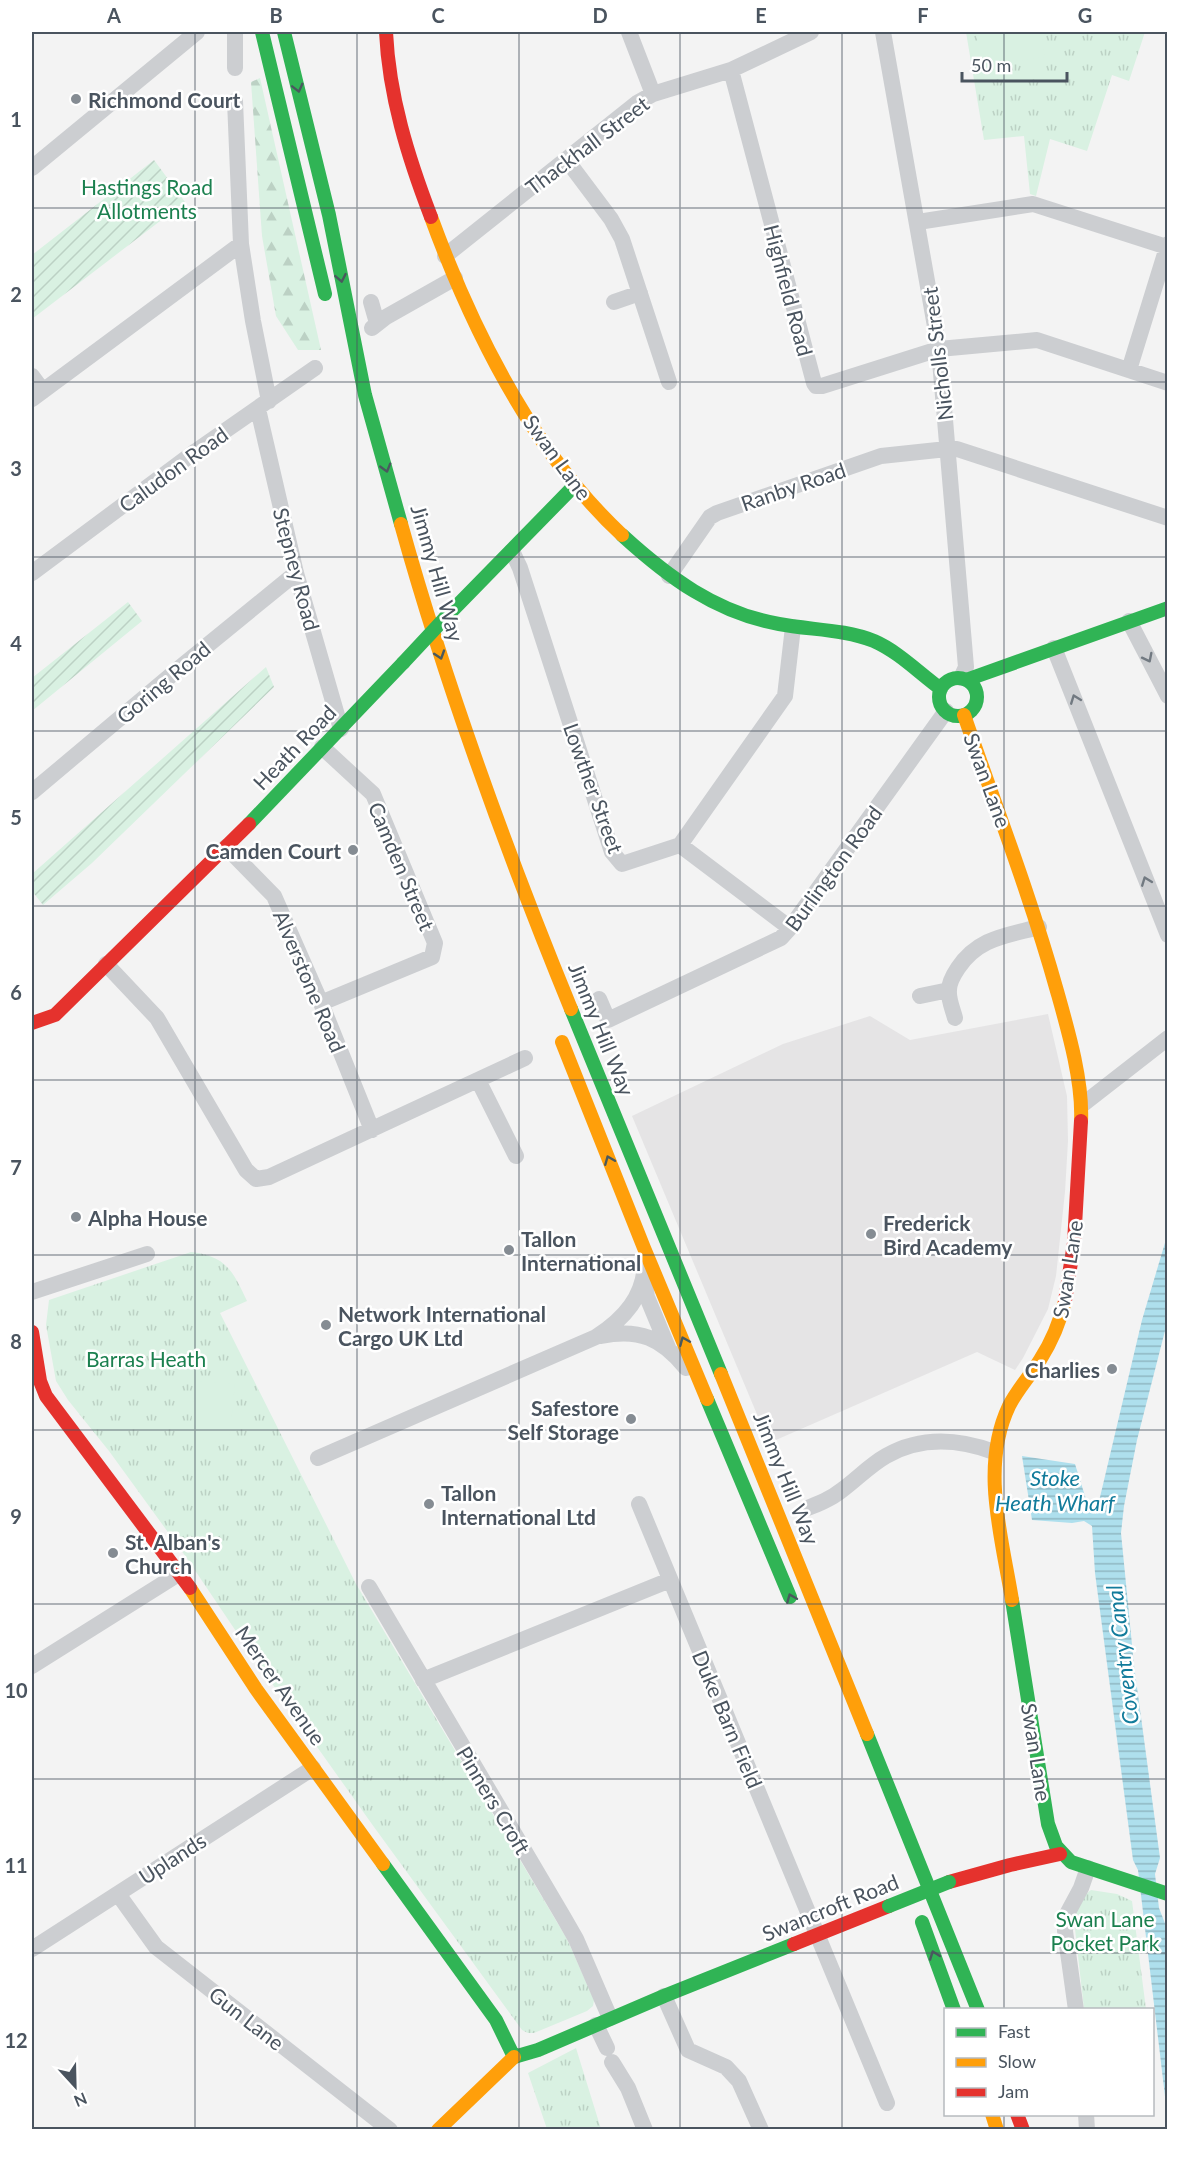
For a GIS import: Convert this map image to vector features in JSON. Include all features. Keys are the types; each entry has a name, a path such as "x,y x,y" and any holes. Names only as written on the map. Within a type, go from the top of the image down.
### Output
{"main road":[{"path":"262,32 328,306"},
{"name":"Jimmy Hill Way","path":"284,32 329,215 365,395 420,593 462,722 555,970 781,1518 977,2008"},
{"name":"Swan Lane","path":"386,32 389,67 405,144 445,256 476,324 524,411 575,485 608,521 669,576 701,597 751,620 851,635 873,641 889,649 941,689"},
{"name":"Heath Road","path":"32,1023 55,1015 226,847 575,485"},
{"path":"964,679 975,688 974,707 964,715 951,714 946,711 940,701 941,689 948,681 964,679 1027,660 1054,648 1167,608"},
{"name":"Jimmy Hill Way","path":"414,631 424,664"},
{"path":"976,701 1027,660"},
{"name":"Swan Lane","path":"964,715 1039,927 1069,1038 1082,1105 1074,1243 1067,1294 1061,1318 1040,1360 1005,1415 994,1452 994,1485 1048,1824 1050,1835 1060,1854"},
{"name":"Jimmy Hill Way","path":"557,1029 644,1248 796,1611"},
{"name":"Mercer Avenue","path":"32,1332 40,1381 46,1396 180,1574 256,1689 496,2020 514,2057"},
{"path":"1060,1854 1071,1862 1167,1893"},
{"name":"Swancroft Road","path":"514,2057 538,2050 664,1996 949,1882 1060,1854"},
{"path":"907,1887 953,2008"},
{"path":"438,2130 514,2057"},
{"path":"1017,2116 1023,2130"}],"street":[{"path":"32,168 197,32"},
{"path":"235,32 235,68"},
{"path":"629,32 653,94"},
{"name":"Thackhall Street","path":"445,256 638,103 653,94 731,70 811,32"},
{"name":"Nicholls Street","path":"884,32 939,349 966,667 964,679"},
{"name":"Highfield Road","path":"731,70 815,385 822,386 939,349"},
{"name":"Stepney Road","path":"235,101 241,244 263,405 296,573 341,729"},
{"path":"566,159 611,219 623,243 669,382"},
{"path":"918,222 1033,204 1167,246 1129,370"},
{"path":"32,375 37,395 241,244"},
{"path":"370,302 375,326 455,278"},
{"path":"614,302 640,293"},
{"path":"939,349 1037,340 1167,383"},
{"name":"Caludon Road","path":"32,573 196,451 315,368"},
{"name":"Ranby Road","path":"669,576 710,517 717,513 881,456 957,449 1167,518"},
{"name":"Lowther Street","path":"512,551 520,568 612,852 622,864 680,845"},
{"name":"Goring Road","path":"32,792 296,573"},
{"path":"1129,621 1167,696"},
{"path":"790,928 680,845 785,696 793,627"},
{"path":"1054,648 1167,935"},
{"name":"Burlington Road","path":"599,999 608,1020 781,938 946,711"},
{"name":"Camden Street","path":"321,1004 432,957 435,950 435,943 373,794 322,747"},
{"name":"Alverstone Road","path":"226,847 274,896 372,1130"},
{"path":"955,1018 949,990 954,974 963,960 977,947 1001,937 1039,927"},
{"path":"106,964 157,1018 246,1170 256,1179 269,1177 525,1058"},
{"path":"920,996 949,990"},
{"path":"1082,1105 1167,1038"},
{"path":"478,1080 516,1156"},
{"path":"644,1248 647,1297 670,1350"},
{"path":"32,1292 147,1254"},
{"path":"318,1458 596,1337 626,1314 639,1292 644,1274"},
{"path":"596,1337 636,1334 656,1340 670,1350 685,1368 714,1412"},
{"path":"805,1509 835,1495 886,1456 904,1448 937,1441 973,1445 994,1452"},
{"name":"Duke Barn Field","path":"639,1504 887,2103"},
{"path":"32,1666 180,1574"},
{"path":"423,1680 670,1580"},
{"name":"Pinners Croft","path":"369,1587 572,1932 603,2022 609,2055 628,2088 645,2130"},
{"name":"Uplands","path":"32,1949 313,1768"},
{"path":"1076,2008 1065,1931 1066,1916 1081,1888 1088,1868"},
{"name":"Gun Lane","path":"118,1894 156,1947 390,2130"},
{"path":"664,1996 688,2050 726,2067 739,2081 761,2130"}],"shaded area":[{"name":"Frederick Bird Academy","path":"1048,1014 1067,1096 1068,1141 1065,1192 1056,1276 1048,1309 1023,1358 1015,1370 977,1352 769,1443 632,1116 783,1044 870,1016 910,1040"}],"green space":[{"path":"966,32 1145,32 1129,81 1112,75 1087,151 1050,139 1036,196 1030,194 1024,136 984,140"},
{"path":"976,32 1041,32 1045,57 981,66"},
{"path":"260,78 321,350 298,350 276,316 262,236 251,82"},
{"name":"Hastings Road Allotments","path":"154,160 185,202 32,319 32,255"},
{"path":"128,602 142,621 32,711 32,678"},
{"path":"266,667 274,687 92,863 43,905 32,891 32,874"},
{"name":"Barras Heath","path":"191,1252 220,1261 237,1281 247,1301 220,1313 356,1584 567,1939 594,2000 593,2006 587,2011 534,2033 522,2030 256,1661 186,1557 56,1381 46,1325 49,1300"},
{"path":"195,1381 235,1384 229,1443 190,1438"},
{"name":"Swan Lane Pocket Park","path":"1091,1890 1117,1894 1132,1901 1146,2008 1084,2008 1074,1920 1075,1910 1083,1896"},
{"path":"576,2048 601,2129 547,2129 528,2073"}],"water":[{"path":"1167,1236 1167,1323 1137,1440 1121,1533 1134,1665 1160,1858 1155,1874 1159,1908 1166,1926 1167,2113 1138,1870 1133,1860 1095,1573 1092,1526 1084,1521 1072,1523 1032,1520 1022,1456 1075,1464 1090,1512 1096,1514 1142,1320"}],"traffic: fast":[{"path":"262,32 325,294"},
{"path":"284,32 329,215 365,395 401,524"},
{"path":"445,618 575,485"},
{"path":"622,535 675,579 714,602 756,619 851,634 874,641 900,657 941,689"},
{"path":"966,680 1168,608"},
{"path":"403,663 445,618"},
{"path":"249,824 403,663"},
{"path":"958,678 971,684 977,697 971,710 958,716 945,710 939,697 945,684 958,678"},
{"path":"571,1009 721,1374"},
{"path":"707,1399 790,1597"},
{"path":"1012,1600 1048,1824 1056,1846 1071,1862 1168,1894"},
{"path":"867,1734 977,2008"},
{"path":"383,1864 496,2020 514,2057"},
{"path":"889,1906 949,1882"},
{"path":"922,1922 953,2008"},
{"path":"514,2057 538,2050 794,1944"}],"traffic: slow":[{"path":"431,217 466,302 508,387 560,466 622,535"},
{"path":"401,524 438,647 479,769 523,889 571,1009"},
{"path":"964,715 1047,956 1070,1039 1080,1089 1081,1121"},
{"path":"562,1042 707,1399"},
{"path":"1012,1600 996,1502 996,1453 1000,1429 1009,1406 1048,1346 1065,1301"},
{"path":"721,1374 867,1734"},
{"path":"190,1588 256,1689 383,1864"},
{"path":"438,2130 514,2057"},
{"path":"993,2116 997,2130"}],"traffic: jam":[{"path":"386,32 395,103 431,217"},
{"path":"32,1023 55,1015 249,824"},
{"path":"1065,1301 1074,1243 1081,1121"},
{"path":"32,1332 40,1381 46,1396 190,1588"},
{"path":"949,1882 1060,1854"},
{"path":"794,1944 889,1906"},
{"path":"1018,2116 1023,2130"}],"place":[{"name":"Richmond Court","path":"76,99"},
{"name":"Camden Court","path":"353,850"},
{"name":"Alpha House","path":"76,1217"},
{"name":"Frederick Bird Academy","path":"871,1234"},
{"name":"Tallon International","path":"509,1250"},
{"name":"Network International Cargo UK Ltd","path":"326,1325"},
{"name":"Charlies","path":"1112,1369"},
{"name":"Safestore Self Storage","path":"631,1419"},
{"name":"Tallon International Ltd","path":"429,1504"},
{"name":"St. Alban's Church","path":"113,1553"}],"water label":[{"name":"Stoke Heath Wharf","path":"1055,1490"},
{"name":"Coventry Canal","path":"1122,1655"}]}
